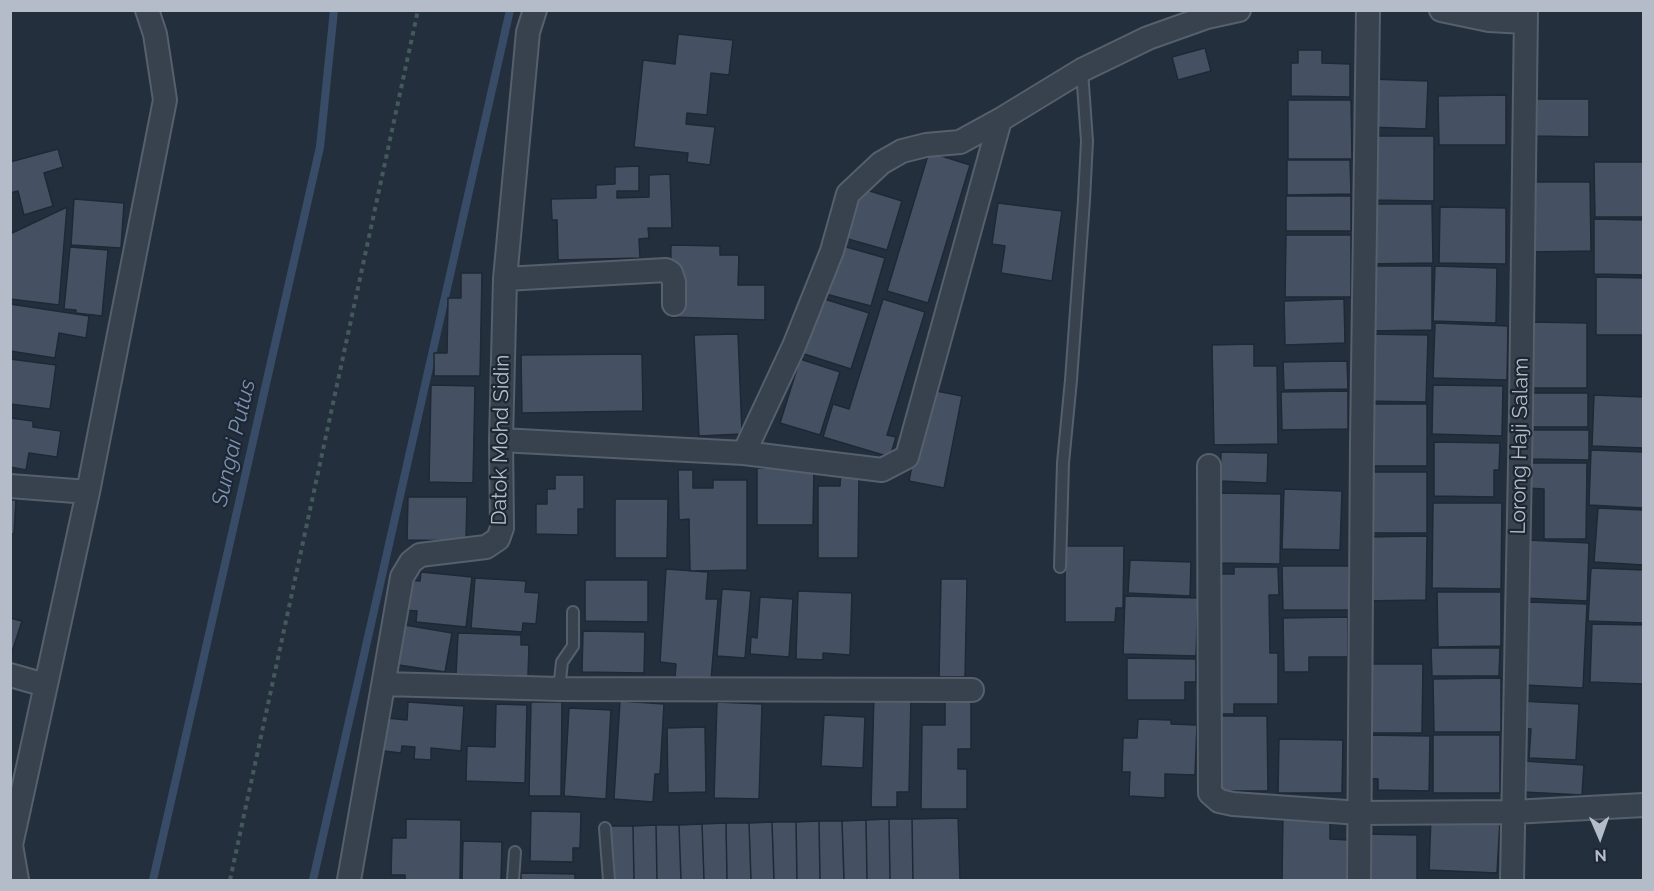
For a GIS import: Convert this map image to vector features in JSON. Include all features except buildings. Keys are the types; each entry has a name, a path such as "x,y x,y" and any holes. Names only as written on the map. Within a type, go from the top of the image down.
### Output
{"street":[{"path":"17,880 10,845 88,492 165,100 155,34 147,10"},
{"path":"744,453 794,346 832,251 848,194 881,163 902,151 926,145 960,142 1082,70 1148,38 1207,17 1239,10"},
{"path":"1359,880 1368,10"},
{"path":"1441,10 1489,21 1526,16"},
{"name":"Lorong Haji Salam","path":"1512,880 1526,16"},
{"name":"Datok Mohd Sidin","path":"349,880 402,577 411,562 420,555 486,547 498,539 502,528 501,440 506,279 531,21"},
{"path":"501,440 744,453 882,470 907,457 1000,120"},
{"path":"506,279 666,270 671,273 674,282 674,304"},
{"path":"1209,466 1210,793 1219,801 1233,804 1360,813 1513,812 1644,805"},
{"path":"10,486 88,492"},
{"path":"10,675 45,685"},
{"path":"384,684 560,689 972,690"}],"lane":[{"path":"1060,567 1062,464 1087,153 1082,70"},
{"path":"560,689 562,662 573,646 573,612"},
{"path":"605,828 609,880"},
{"path":"513,880 515,852"}],"path":[{"path":"230,880 418,10"}],"waterway":[{"name":"Sungai Putus","path":"153,880 320,147 334,10"},
{"path":"313,880 510,10"}]}
